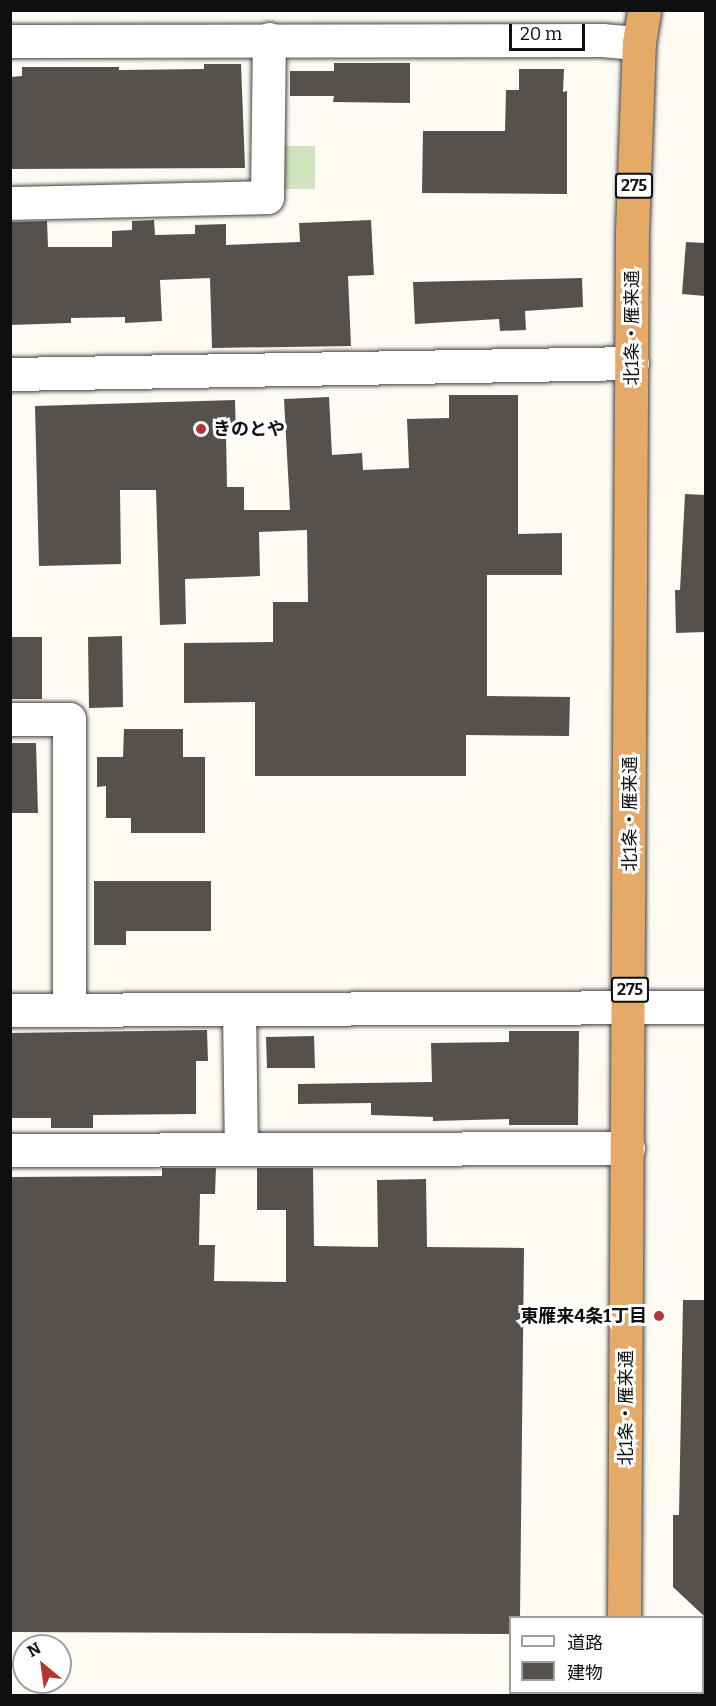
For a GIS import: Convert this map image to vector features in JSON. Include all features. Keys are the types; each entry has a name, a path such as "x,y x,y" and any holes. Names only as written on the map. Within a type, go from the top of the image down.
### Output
{"highway":[{"name":"北1条・雁来通","path":"624,1616 630,1008 632,363 639,44 644,10"}],"street":[{"path":"10,203 267,197 269,39"},
{"path":"10,41 602,40 639,44"},
{"path":"10,374 632,363"},
{"path":"10,719 69,719 69,1010"},
{"path":"10,1010 705,1007"},
{"path":"239,1009 241,1148"},
{"path":"10,1150 628,1148"}],"green space":[{"path":"282,146 315,146 315,189 281,189"}],"building":[{"path":"334,63 410,63 410,103 333,102 334,96 290,96 290,71 334,71"},
{"path":"204,64 241,64 245,168 10,169 10,77 22,76 22,67 119,67 119,70 204,69"},
{"path":"519,69 564,69 563,92 567,91 567,194 422,193 423,131 505,131 506,90 519,90"},
{"path":"154,220 155,235 195,234 195,225 226,224 226,245 300,242 299,223 371,220 374,275 348,276 351,346 212,348 210,278 160,280 162,321 125,323 125,317 71,318 71,323 10,325 10,222 47,221 48,247 112,247 112,231 132,230 132,221"},
{"path":"686,242 705,243 705,296 682,294"},
{"path":"582,278 583,307 525,311 526,330 500,331 499,319 415,324 413,282"},
{"path":"449,395 518,395 518,534 562,533 562,575 487,575 487,696 570,697 569,736 466,735 466,776 255,776 255,702 184,703 184,643 273,642 273,602 308,602 307,530 259,532 260,576 185,579 186,624 160,625 156,490 120,490 121,564 39,566 35,406 235,400 236,434 226,434 227,487 244,487 244,510 290,510 284,399 329,397 332,455 362,453 363,470 409,468 407,419 449,418"},
{"path":"685,494 705,495 705,632 676,633 675,590 680,590"},
{"path":"122,636 123,707 89,708 88,637"},
{"path":"10,637 42,637 42,699 10,699"},
{"path":"124,729 183,729 183,757 205,757 205,833 131,833 131,818 106,818 106,786 97,787 97,757 123,757"},
{"path":"10,743 36,743 38,813 10,813"},
{"path":"94,881 211,881 211,931 126,931 126,945 94,945"},
{"path":"207,1030 208,1061 196,1061 196,1114 93,1115 93,1128 51,1128 51,1118 10,1118 10,1033"},
{"path":"509,1031 579,1031 578,1125 509,1125 509,1119 433,1121 433,1117 371,1115 371,1103 298,1104 298,1084 432,1082 431,1043 509,1042"},
{"path":"314,1036 315,1068 267,1068 266,1037"},
{"path":"162,1168 216,1168 215,1194 200,1194 199,1245 215,1245 214,1281 286,1282 286,1210 257,1210 257,1168 313,1168 314,1246 378,1247 377,1180 426,1179 427,1247 524,1248 520,1616 509,1616 509,1634 10,1632 10,1177 162,1176"},
{"path":"683,1300 705,1300 705,1617 673,1587 673,1515 679,1515"}],"place":[{"name":"きのとや","path":"201,429"},
{"name":"東雁来4条1丁目","path":"659,1316"}]}
